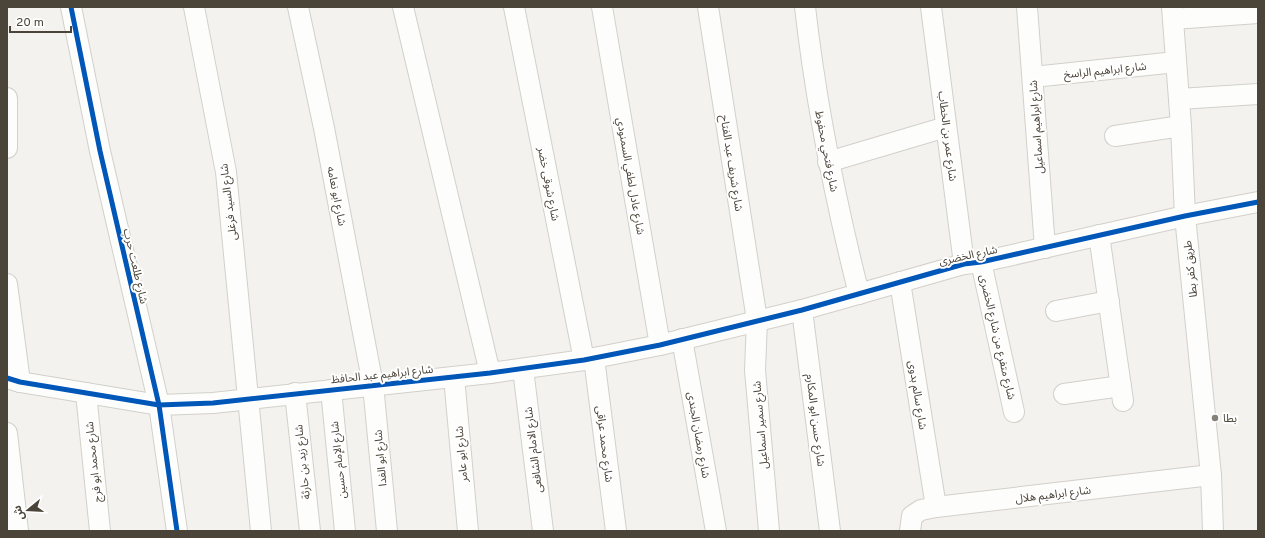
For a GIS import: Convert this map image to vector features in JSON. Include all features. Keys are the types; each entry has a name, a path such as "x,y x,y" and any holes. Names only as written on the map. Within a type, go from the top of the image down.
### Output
{"street":[{"name":"شارع طلعت حرب","path":"71,7 101,158 159,405 177,531"},
{"name":"شارع السيد فرغلى","path":"194,7 226,172 262,531"},
{"name":"شارع ابو نعامه","path":"298,7 324,128 373,385"},
{"path":"403,7 490,373"},
{"name":"شارع شوقى خضر","path":"514,7 589,359"},
{"name":"شارع عادل لطفي السمنودي","path":"602,7 660,345"},
{"name":"شارع شريف عبد الفتاح","path":"708,7 757,320"},
{"name":"شارع فتحي محفوظ","path":"805,7 811,58 828,162 859,294"},
{"name":"شارع عمر بن الخطاب","path":"931,7 946,127 972,263"},
{"name":"شارع ابراهيم اسماعيل","path":"1028,7 1045,248"},
{"path":"1172,13 1258,13"},
{"name":"طريق كفر بطا","path":"1172,13 1181,126 1185,216 1210,475 1213,531"},
{"name":"شارع ابراهيم الراسخ","path":"1033,77 1176,62"},
{"path":"1179,100 1258,94"},
{"path":"7,98 7,148"},
{"path":"1115,136 1181,126"},
{"path":"828,162 946,127"},
{"name":"شارع الخضرى","path":"757,320 802,310 972,263 1185,216 1258,202"},
{"path":"1064,394 1122,393 1099,235"},
{"name":"شارع متفرع من شارع الخضرى","path":"972,263 1014,412"},
{"name":"شارع سالم بدوى","path":"900,282 936,507"},
{"path":"7,284 14,380"},
{"path":"1056,311 1109,301"},
{"name":"شارع حسن ابو المكارم","path":"802,310 830,531"},
{"name":"شارع ابراهيم عبد الحافظ","path":"14,380 159,405 213,403 490,373 589,359 660,345 757,320"},
{"name":"شارع سمير اسماعيل","path":"757,320 755,370 769,531"},
{"name":"شارع رمضان الجندى","path":"682,339 716,531"},
{"name":"شارع محمد عراقى","path":"589,359 616,531"},
{"name":"شارع الامام الشافعى","path":"523,369 542,531"},
{"name":"شارع ابو عامر","path":"454,377 468,531"},
{"name":"شارع ابو الفدا","path":"373,385 387,531"},
{"name":"شارع الإمام حسين","path":"331,390 346,531"},
{"name":"شارع محمد ابو فرج","path":"86,393 100,531"},
{"name":"شارع زيد بن حارثة","path":"295,393 310,531"},
{"path":"7,433 18,531"},
{"name":"شارع ابراهيم هلال","path":"910,531 910,521 912,516 921,510 936,507 1210,475"}],"cycle path":[{"path":"71,7 100,151 159,405 177,531"},
{"path":"7,378 20,382 159,405 213,403 490,373 584,360 660,345 802,310 964,264 981,262 1185,216 1258,202"}],"place":[{"name":"بطا","path":"1215,418"}]}
